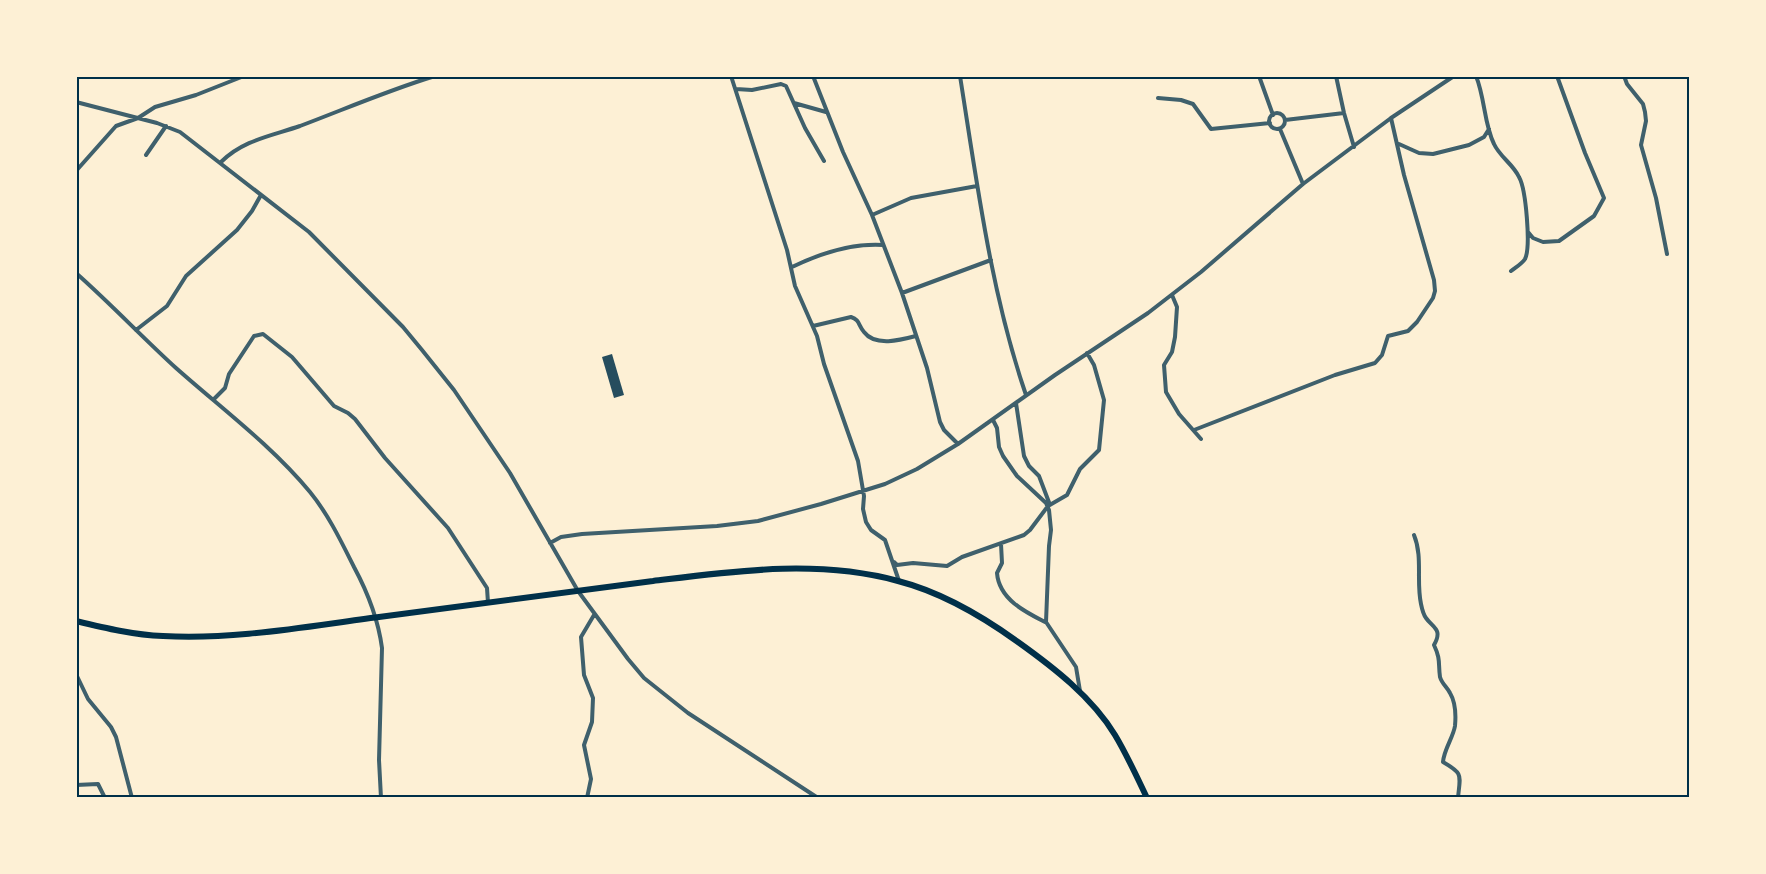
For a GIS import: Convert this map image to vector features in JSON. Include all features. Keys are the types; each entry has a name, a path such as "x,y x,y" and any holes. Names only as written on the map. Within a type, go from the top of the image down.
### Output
{"main road":[{"path":"76,621 130,633 197,637 272,632 713,573 800,567 852,571 899,581 943,597 1002,631 1043,659 1081,694 1114,733 1147,798"}],"street":[{"path":"76,171 111,129 122,122 138,118 155,107 196,95 244,76"},
{"path":"221,162 234,150 265,135 293,128 435,76"},
{"path":"731,76 792,267 797,291 813,326 858,461 863,490 863,508 868,527 885,540 899,581"},
{"path":"813,76 843,152 872,215 902,293 927,368 940,422 944,430 958,444"},
{"path":"960,76 991,260 1005,326 1027,396"},
{"path":"1259,76 1273,115"},
{"path":"1336,76 1354,147"},
{"path":"549,543 561,537 582,534 717,526 758,521 902,477 958,444 1172,295 1304,184 1391,118 1454,76"},
{"path":"1476,76 1482,91 1489,129 1497,150 1520,178 1529,241 1525,258 1511,271"},
{"path":"1528,232 1543,242 1559,241 1594,216 1604,198 1557,76"},
{"path":"1624,76 1645,112 1646,121 1641,146 1656,198 1667,254"},
{"path":"736,89 752,90 783,84 788,89 805,128 824,161"},
{"path":"1158,98 1193,104 1211,129 1270,123"},
{"path":"76,102 166,126 188,137 301,226 324,247 403,327 454,390 510,473 578,591 628,659 660,692 688,713 819,798"},
{"path":"794,103 827,112"},
{"path":"1285,120 1344,113"},
{"path":"1273,115 1281,114 1285,120 1285,124 1280,129"},
{"path":"1273,115 1270,123 1273,128 1280,129"},
{"path":"1194,430 1335,375 1375,363 1382,355 1388,336 1408,331 1417,322 1435,291 1391,118"},
{"path":"146,155 166,126"},
{"path":"1280,129 1304,184"},
{"path":"1399,144 1419,153 1433,154 1468,145 1484,137 1489,129"},
{"path":"872,215 911,198 977,186"},
{"path":"136,330 172,301 186,276 237,230 261,195"},
{"path":"792,267 843,248 871,244 884,245"},
{"path":"902,293 991,260"},
{"path":"76,273 177,369 261,442 312,494 339,537 368,595 376,617 382,648 379,760 381,798"},
{"path":"1172,295 1177,307 1172,352 1164,365 1166,393 1171,403 1201,439"},
{"path":"813,326 851,317 857,320 864,332 877,339 890,341 916,336"},
{"path":"214,399 225,388 229,374 254,336 262,334 286,351 334,406 355,419 385,458 452,533 487,588 488,604"},
{"path":"893,561 897,565 913,563 947,566 1027,533 1049,506 1067,495 1080,469 1097,455 1101,443 1104,400 1094,365 1087,353"},
{"path":"1016,403 1024,456 1029,466 1039,476 1051,517 1046,622"},
{"path":"993,420 1003,456 1017,476 1049,506"},
{"path":"1414,535 1419,548 1421,606 1425,618 1436,627 1437,637 1434,645 1440,659 1441,681 1451,695 1455,706 1455,726 1443,762 1456,769 1459,774 1461,783 1458,798"},
{"path":"1002,543 1002,563 997,573 1002,590 1018,606 1046,622 1076,667 1081,694"},
{"path":"587,798 591,779 585,757 584,741 592,722 593,698 584,675 581,643 582,634 594,615"},
{"path":"76,674 88,699 117,737 132,798"},
{"path":"76,785 98,784 105,798"}],"building":[{"path":"612,354 624,395 614,398 602,357"}]}
